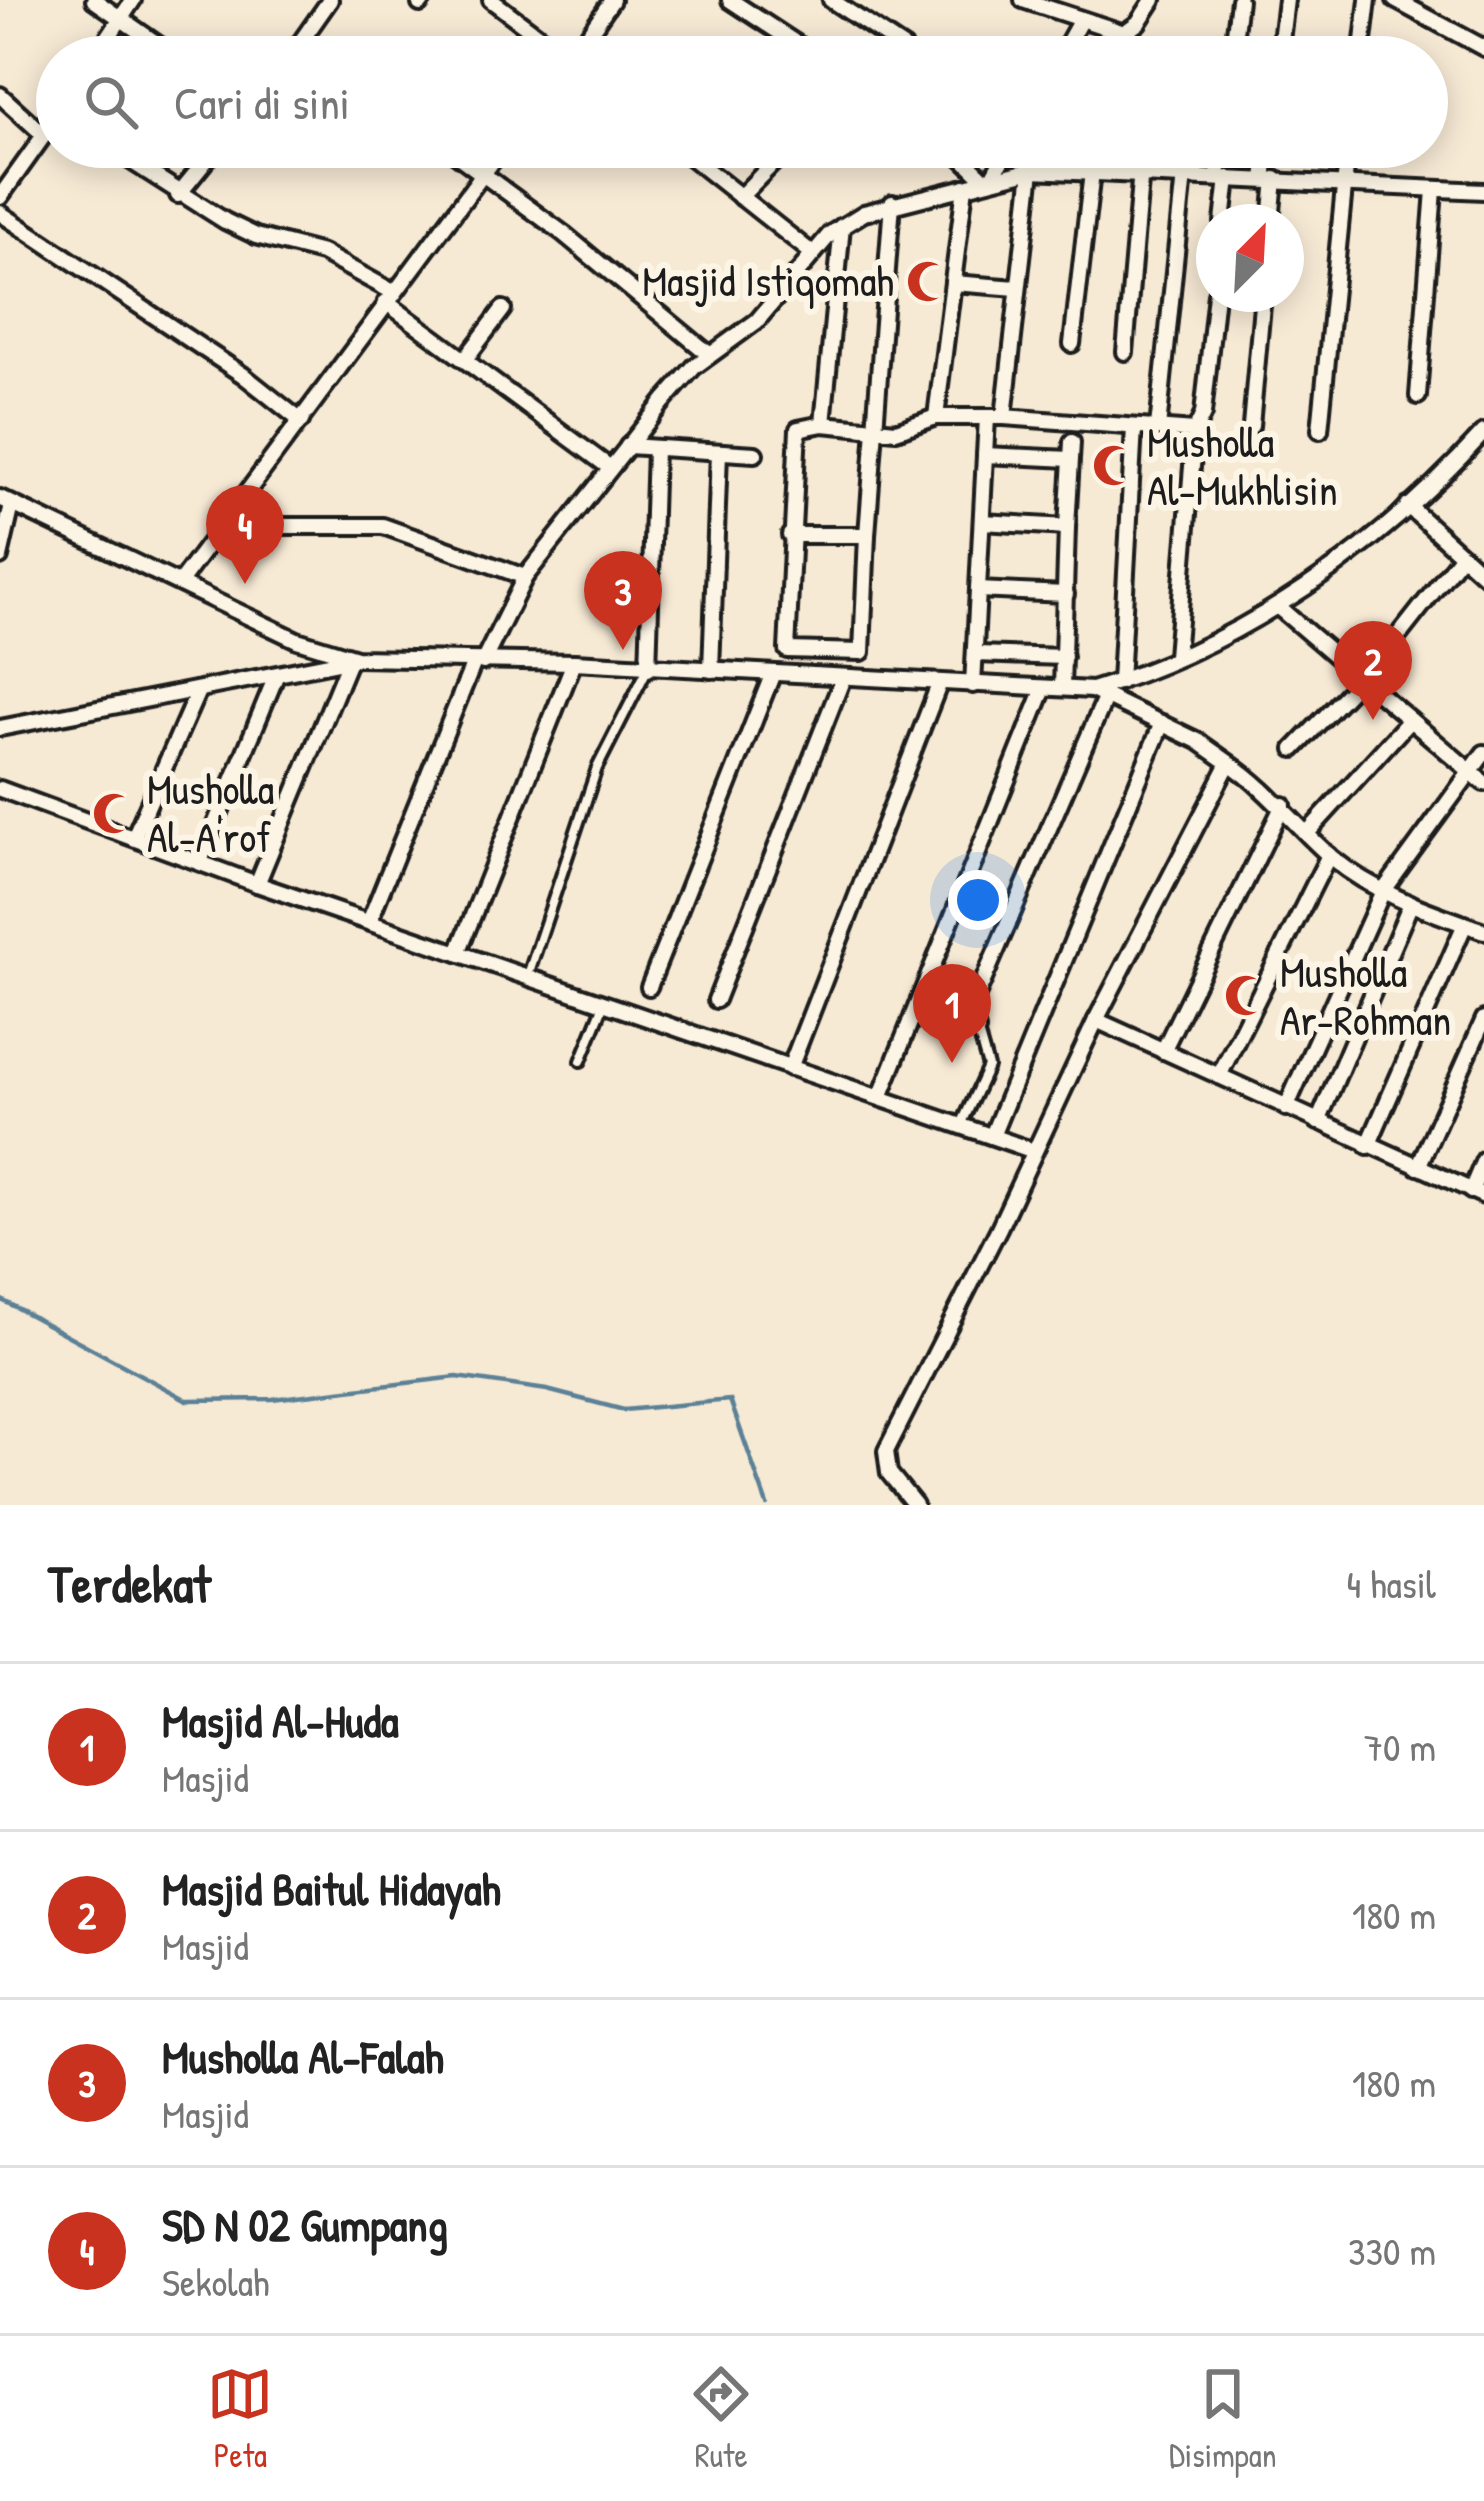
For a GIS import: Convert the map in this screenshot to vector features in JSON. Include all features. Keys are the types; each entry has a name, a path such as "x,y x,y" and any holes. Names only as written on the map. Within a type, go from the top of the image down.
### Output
{"street":[{"path":"94,0 145,36"},
{"path":"109,36 133,0"},
{"path":"306,36 330,0"},
{"path":"491,0 541,36"},
{"path":"585,36 612,0"},
{"path":"730,0 785,36"},
{"path":"831,0 885,36"},
{"path":"1023,0 1079,23 1124,33 1138,23 1153,0"},
{"path":"1235,36 1239,0"},
{"path":"1282,36 1286,0"},
{"path":"1363,36 1368,0"},
{"path":"1395,0 1484,48"},
{"path":"1072,36 1079,23"},
{"path":"0,95 36,128"},
{"path":"0,196 36,146"},
{"path":"139,168 178,195 256,236 333,258 609,467"},
{"path":"178,195 200,168"},
{"path":"475,168 710,355"},
{"path":"181,581 486,168"},
{"path":"704,168 812,254"},
{"path":"740,197 768,168"},
{"path":"977,168 989,177"},
{"path":"989,177 995,168"},
{"path":"1125,352 1141,168"},
{"path":"1223,168 1223,204"},
{"path":"1269,168 1270,204"},
{"path":"1320,430 1345,168"},
{"path":"973,685 986,455 1018,288 1032,170"},
{"path":"369,922 479,662 525,577 694,367 757,321 812,254 842,226 892,203 1032,170 1141,171 1343,187 1484,191"},
{"path":"1072,344 1091,172"},
{"path":"1158,428 1184,175"},
{"path":"936,417 965,187"},
{"path":"1418,396 1434,190"},
{"path":"892,203 874,428 867,535 863,648 856,654 787,650 794,436 805,424 823,424 874,428 896,430 936,417 995,417 1195,430"},
{"path":"0,213 218,357 301,421"},
{"path":"823,424 842,226"},
{"path":"953,283 1018,288"},
{"path":"466,358 503,309"},
{"path":"1176,656 1195,430 1203,414 1214,312"},
{"path":"1251,426 1262,312"},
{"path":"1120,682 1134,427"},
{"path":"977,1030 972,1007 1099,693 1278,608 1408,506 1484,432"},
{"path":"1062,688 1072,442"},
{"path":"628,446 755,454"},
{"path":"648,669 655,449"},
{"path":"711,670 719,452"},
{"path":"986,455 1070,459"},
{"path":"0,557 6,502 181,581 297,640 352,659"},
{"path":"1408,506 1484,575"},
{"path":"982,523 1067,527"},
{"path":"223,526 383,526 525,577"},
{"path":"790,535 867,535"},
{"path":"1294,749 1362,680 1462,555"},
{"path":"978,590 1066,595"},
{"path":"1278,608 1484,783"},
{"path":"826,676 827,653"},
{"path":"976,654 1064,658"},
{"path":"257,884 352,659"},
{"path":"0,728 352,659 574,662 1099,693 1229,763 1283,805 1329,855 1382,893 1484,931"},
{"path":"458,953 574,662"},
{"path":"649,987 773,673"},
{"path":"200,861 277,676"},
{"path":"716,1000 843,678"},
{"path":"790,1068 940,682"},
{"path":"880,1095 1044,688"},
{"path":"134,837 198,691"},
{"path":"1309,831 1410,720"},
{"path":"992,1136 1162,723"},
{"path":"1286,1108 1382,893 1484,753"},
{"path":"915,1505 889,1473 886,1451 1096,1020 1229,763"},
{"path":"0,789 257,884 1034,1151"},
{"path":"1163,1051 1283,805"},
{"path":"1220,1076 1329,855"},
{"path":"1318,1122 1411,903"},
{"path":"1368,1146 1465,924"},
{"path":"1418,1167 1484,1019"},
{"path":"1096,1020 1478,1194 1484,1160"}],"lane":[{"path":"528,975 597,768 648,669"},
{"path":"581,1061 604,1003"},
{"path":"961,1125 988,1067 977,1030"}],"waterway":[{"path":"0,1299 187,1400 272,1399 457,1377 547,1390 624,1410 730,1400 767,1505"}],"place":[{"name":"Masjid Istiqomah","path":"928,281"},
{"name":"Musholla Al-Mukhlisin","path":"1113,466"},
{"name":"SD N 02 Gumpang","path":"245,584"},
{"name":"Musholla Al-Falah","path":"623,650"},
{"name":"Masjid Baitul Hidayah","path":"1373,720"},
{"name":"Musholla Al-A'rof","path":"113,813"},
{"name":"Musholla Ar-Rohman","path":"1246,996"},
{"name":"Masjid Al-Huda","path":"952,1063"}]}
